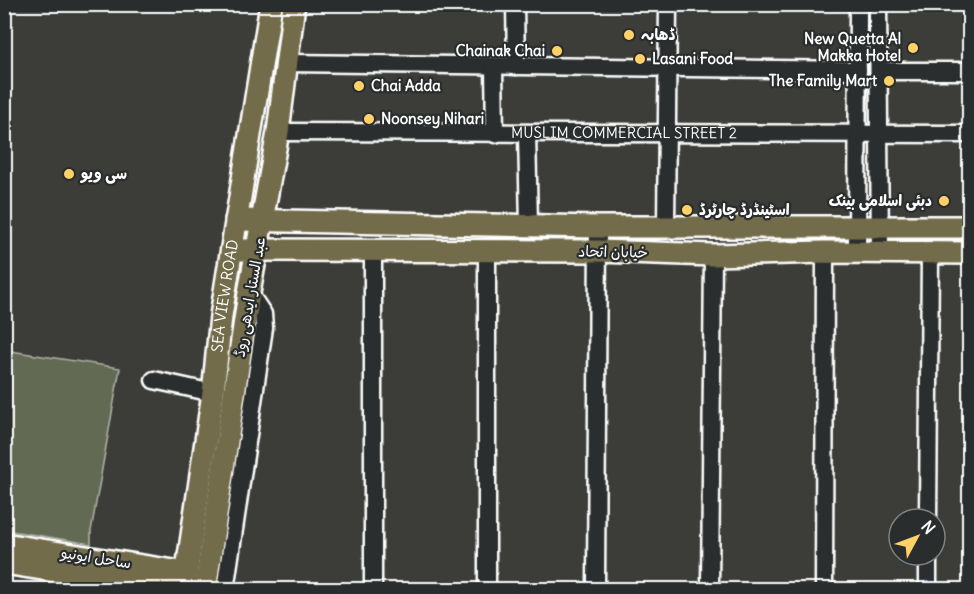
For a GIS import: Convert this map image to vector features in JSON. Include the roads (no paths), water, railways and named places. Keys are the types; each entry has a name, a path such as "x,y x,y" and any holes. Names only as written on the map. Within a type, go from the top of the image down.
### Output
{"main road":[{"name":"SEA VIEW ROAD","path":"174,583 213,393 221,316 271,4"},
{"name":"عبد الستار ایدھی روڈ","path":"205,590 249,293 278,132 294,4"},
{"name":"خیابان اتحاد","path":"236,220 263,223 598,227 969,227"},
{"name":"خیابان اتحاد","path":"232,250 597,251 713,255 825,252 969,253"},
{"name":"ساحل ایونیو","path":"4,544 83,573"},
{"name":"ساحل ایونیو","path":"4,563 174,583"}],"street":[{"path":"515,4 516,66"},
{"path":"666,226 668,4"},
{"path":"857,252 858,4"},
{"path":"878,4 880,253"},
{"path":"285,63 858,70"},
{"path":"494,66 495,134"},
{"path":"879,71 969,71"},
{"name":"MUSLIM COMMERCIAL STREET 2","path":"278,132 969,134"},
{"path":"527,134 529,225"},
{"path":"596,590 598,227"},
{"path":"373,249 374,590"},
{"path":"487,251 487,590"},
{"path":"824,590 825,252"},
{"path":"928,507 930,254"},
{"path":"710,590 713,255"},
{"path":"225,590 264,328 263,314 249,293"},
{"path":"154,380 213,393"},
{"path":"928,567 928,590"}],"place":[{"name":"ڈھابہ","path":"629,35"},
{"name":"New Quetta Al Makka Hotel","path":"913,48"},
{"name":"Chainak Chai","path":"557,51"},
{"name":"Lasani Food","path":"640,59"},
{"name":"The Family Mart","path":"889,81"},
{"name":"Chai Adda","path":"359,86"},
{"name":"Noonsey Nihari","path":"369,119"},
{"name":"سی ویو","path":"69,174"},
{"name":"دبئی اسلامی بینک","path":"944,201"},
{"name":"اسٹینڈرڈ چارٹرڈ","path":"687,210"}]}
